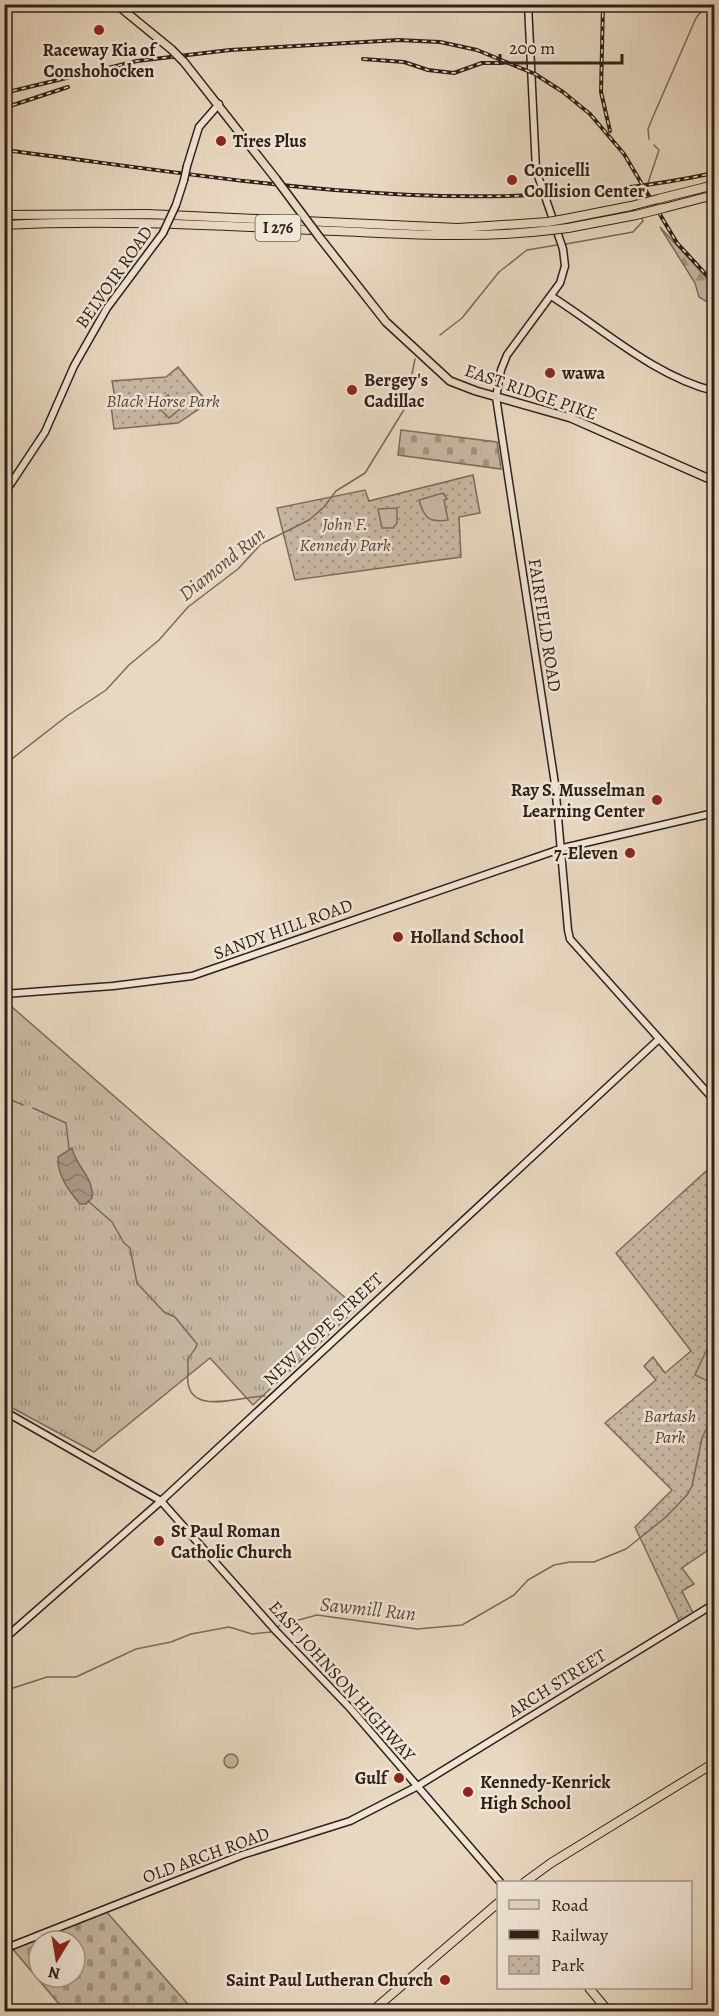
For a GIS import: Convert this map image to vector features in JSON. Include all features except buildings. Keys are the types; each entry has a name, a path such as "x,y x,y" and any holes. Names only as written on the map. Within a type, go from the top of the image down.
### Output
{"highway":[{"name":"I 276","path":"4,225 129,222 446,236 507,235 551,230 631,206 714,185"},
{"name":"I 276","path":"4,216 147,214 458,228 548,222 566,224 636,215 714,195"},
{"path":"526,1881 551,1863 714,1763"},
{"path":"371,2012 449,1942 497,1904"},
{"path":"590,1989 609,2012"}],"main road":[{"name":"EAST RIDGE PIKE","path":"116,4 184,62 219,104 386,322 440,375 467,388 572,418 714,481"}],"street":[{"path":"496,397 501,370 507,355 551,296 563,276 565,260 536,170 528,4"},
{"name":"BELVOIR ROAD","path":"4,494 45,432 69,375 107,308 163,233 176,205 199,127 219,104"},
{"path":"551,296 650,363 687,381 714,390"},
{"name":"FAIRFIELD ROAD","path":"496,397 555,784 570,939 714,1100"},
{"name":"SANDY HILL ROAD","path":"4,994 113,986 192,976 563,848 714,813"},
{"name":"NEW HOPE STREET","path":"4,1639 161,1500 659,1039"},
{"name":"EAST JOHNSON HIGHWAY","path":"4,1411 161,1500 276,1630 350,1708 499,1881"},
{"name":"ARCH STREET","path":"416,1787 714,1604"},
{"name":"OLD ARCH ROAD","path":"4,1949 232,1859 350,1821 416,1787"}],"green space":[{"path":"660,227 714,286 714,306 699,297 695,283"},
{"name":"Black Horse Park","path":"178,367 208,403 178,423 114,429 111,406 116,403 112,381 166,377"},
{"path":"168,395 173,402 165,410 174,402 180,409 169,418 156,405"},
{"path":"401,430 497,442 501,469 398,455"},
{"name":"John F. Kennedy Park","path":"473,475 480,513 459,517 461,557 295,580 277,508 365,490 369,501"},
{"path":"443,493 447,499 444,500 448,520 436,521 428,518 419,500"},
{"path":"397,508 397,523 393,528 382,528 378,509"},
{"path":"4,1000 357,1308 253,1405 210,1358 94,1452 5,1404"},
{"name":"Bartash Park","path":"714,1164 714,1546 682,1568 694,1584 682,1591 695,1617 681,1625 635,1527 672,1490 605,1423 656,1380 644,1366 653,1357 665,1373 691,1351 616,1253"},
{"path":"714,1334 714,1384 695,1375"},
{"path":"231,1754 236,1756 238,1761 236,1766 231,1768 226,1766 224,1761 226,1756"},
{"path":"104,1909 194,2011 65,2011 46,1989 87,1989 87,1929 55,1929"},
{"path":"27,1940 27,1966 11,1947"}],"water":[{"path":"72,1148 88,1178 92,1191 92,1198 86,1204 80,1204 76,1199 59,1170 58,1157"}],"waterway":[{"name":"Diamond Run","path":"649,139 648,129 652,119 696,18 707,4"},
{"name":"Diamond Run","path":"648,183 659,150 654,145"},
{"name":"Diamond Run","path":"637,202 636,198 642,190"},
{"name":"Diamond Run","path":"566,244 633,232 643,221 641,216"},
{"name":"Diamond Run","path":"440,335 462,318 499,272 527,250 557,245"},
{"name":"Diamond Run","path":"4,765 67,716 106,690 129,665 159,640 188,607 238,569 261,544 309,520 324,507 336,491 365,473 405,408 415,359"},
{"path":"4,1097 23,1105"},
{"path":"33,1108 66,1123 69,1149"},
{"path":"88,1201 112,1222 124,1243 130,1248 137,1283 164,1312 175,1317 197,1344 188,1361 189,1387 194,1396 215,1402 265,1396"},
{"name":"Sawmill Run","path":"275,1629 280,1625 317,1615 417,1629 462,1625 514,1595 528,1580 554,1565 594,1562 626,1549 666,1517 687,1495 692,1486 702,1438 714,1412"},
{"name":"Sawmill Run","path":"4,1691 47,1677 76,1677 136,1649 171,1642 191,1634 229,1627 252,1634 271,1632"}],"railway":[{"path":"603,4 601,92 610,131"},
{"path":"4,93 137,61 230,50 398,40 440,42 477,50 535,74 563,92 590,114 624,154 677,243 714,283"},
{"path":"363,59 404,62 428,70 454,73 482,63 502,63"},
{"path":"4,108 68,87"},
{"path":"4,150 271,184 359,192 447,196 536,195 625,188 714,173"}],"place":[{"name":"Raceway Kia of Conshohocken","path":"99,30"},
{"name":"Tires Plus","path":"221,141"},
{"name":"Conicelli Collision Center","path":"512,180"},
{"name":"wawa","path":"550,373"},
{"name":"Bergey's Cadillac","path":"352,390"},
{"name":"Ray S. Musselman Learning Center","path":"657,800"},
{"name":"7-Eleven","path":"630,853"},
{"name":"Holland School","path":"398,937"},
{"name":"St Paul Roman Catholic Church","path":"159,1541"},
{"name":"Gulf","path":"399,1778"},
{"name":"Kennedy-Kenrick High School","path":"468,1792"},
{"name":"Saint Paul Lutheran Church","path":"445,1980"}]}
